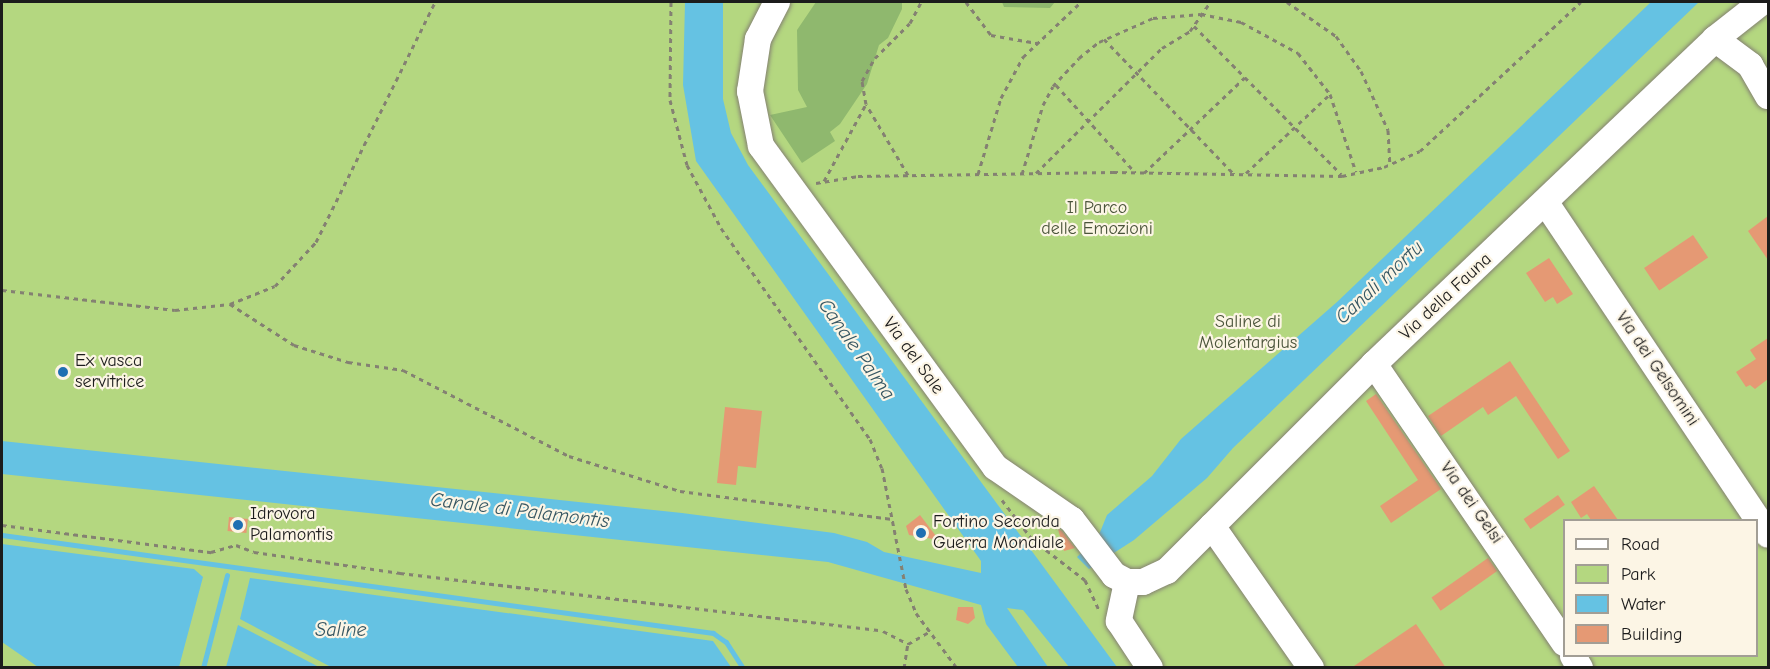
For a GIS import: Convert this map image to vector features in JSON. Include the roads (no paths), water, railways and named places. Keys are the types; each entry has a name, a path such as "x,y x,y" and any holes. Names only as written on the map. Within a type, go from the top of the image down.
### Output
{"street":[{"name":"Via del Sale","path":"777,2 758,39 750,91 761,146 789,188 995,467 1072,520 1114,575 1127,582"},
{"name":"Via della Fauna","path":"1127,582 1143,582 1167,571 1374,364 1546,203 1715,39 1762,2"},
{"path":"1715,39 1750,65 1768,96"},
{"name":"Via dei Gelsomini","path":"1546,203 1757,519"},
{"name":"Via dei Gelsi","path":"1374,364 1563,642"},
{"name":"Via dei Gelsomini","path":"1758,521 1768,536"},
{"path":"1212,526 1311,668"},
{"path":"1127,582 1119,621 1150,668"}],"water":[{"path":"685,2 723,2 723,99 731,133 748,165 1117,667 1069,667 1023,610 1007,608 1048,667 1018,667 986,624 981,605 828,562 2,474 2,441 682,513 834,533 867,542 884,552 981,573 981,561 696,161 683,85"},
{"name":"Canali mortu","path":"1651,2 1699,2 1233,448 1207,478 1134,540 1089,569 1077,557 1098,537 1107,515 1152,476 1181,439 1337,302"},
{"path":"2,544 194,569 203,577 179,667 38,667 2,642"},
{"name":"Saline","path":"250,578 713,641 731,667 331,667 240,619"},
{"name":"Saline","path":"238,625 319,667 226,667"}],"waterway":[{"path":"2,535 713,633 726,642 743,668"},
{"path":"203,668 227,575"}],"place":[{"name":"Ex vasca servitrice","path":"63,372"},
{"name":"Idrovora Palamontis","path":"238,525"},
{"name":"Fortino Seconda Guerra Mondiale","path":"921,533"}],"park label":[{"name":"Il Parco delle Emozioni","path":"1097,219"},
{"name":"Saline di Molentargius","path":"1248,333"}],"water label":[{"name":"Canale Palma","path":"857,349"},
{"name":"Canale di Palamontis","path":"520,510"}]}
